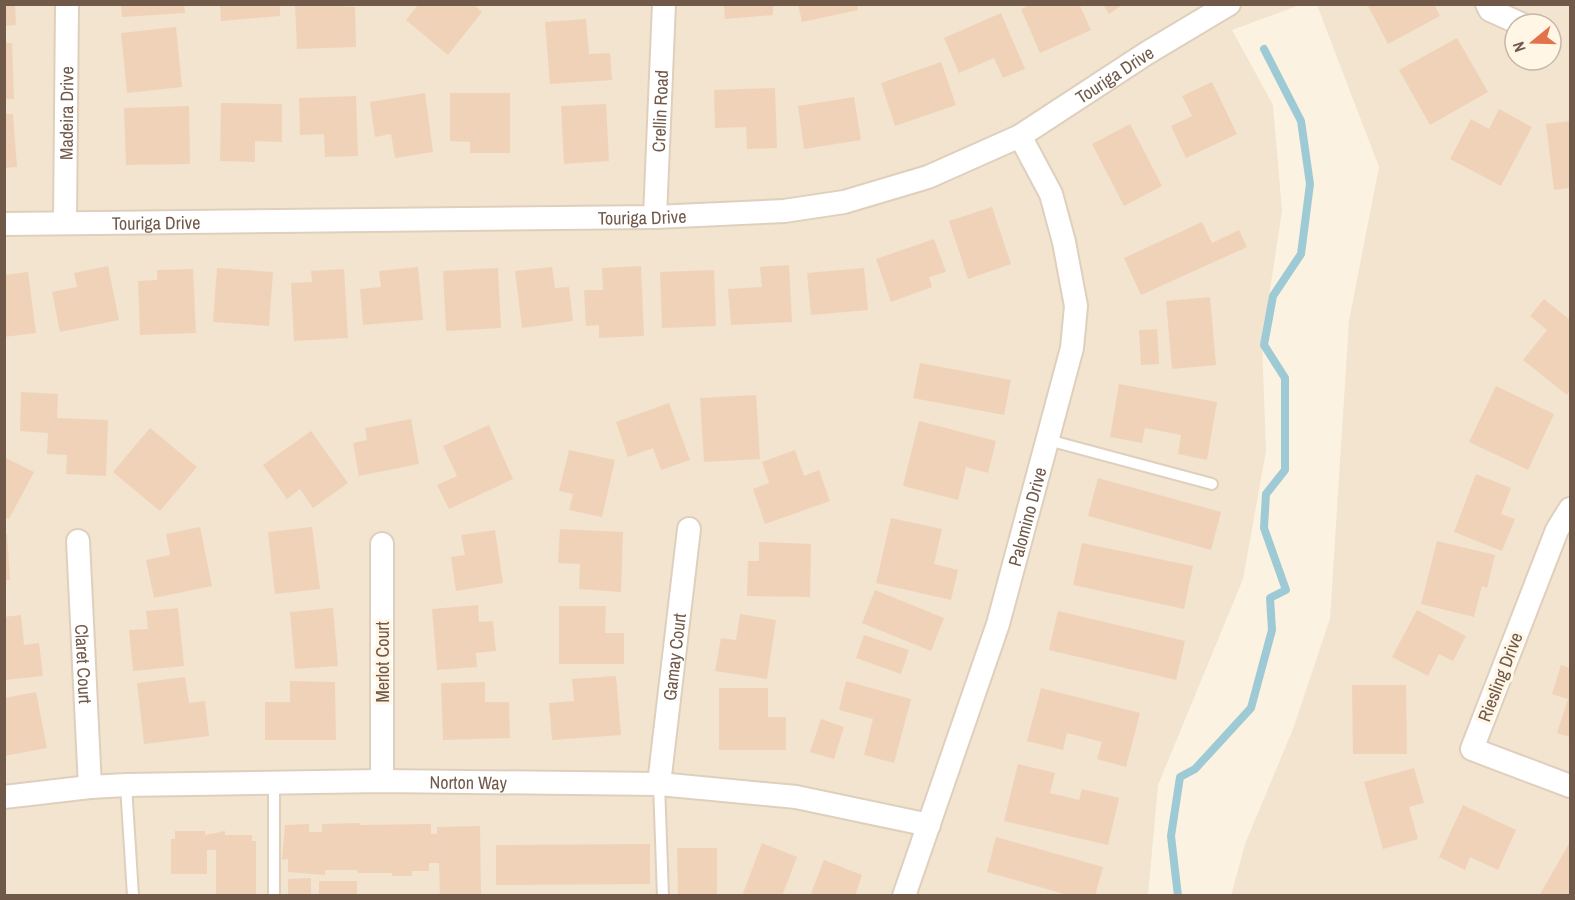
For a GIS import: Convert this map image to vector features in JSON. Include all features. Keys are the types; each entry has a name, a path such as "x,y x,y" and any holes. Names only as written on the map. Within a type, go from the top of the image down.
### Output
{"street":[{"name":"Madeira Drive","path":"65,221 67,4"},
{"name":"Crellin Road","path":"655,217 664,4"},
{"name":"Touriga Drive","path":"4,224 65,221 655,217 783,211 844,202 928,177 1020,136 1147,53 1228,4"},
{"path":"1487,4 1490,10 1503,16"},
{"name":"Palomino Drive","path":"904,896 998,624 1072,348 1076,306 1051,194 1020,136"},
{"name":"Riesling Drive","path":"1570,509 1557,530 1472,749 1570,786"},
{"name":"Gamay Court","path":"659,784 689,529"},
{"name":"Claret Court","path":"78,541 90,787"},
{"name":"Merlot Court","path":"382,544 382,781"},
{"name":"Norton Way","path":"4,797 126,785 382,781 659,784 796,797 929,825"}],"lane":[{"path":"1048,440 1212,484"},
{"path":"274,783 274,896"},
{"path":"659,784 663,896"},
{"path":"126,785 133,896"}],"shaded area":[{"path":"5,5 1300,5 1232,30 1273,105 1282,211 1262,342 1266,451 1243,579 1158,785 1148,895 5,896"},
{"path":"1317,5 1570,5 1570,895 1231,896 1245,844 1293,729 1330,619 1349,321 1379,167"}],"building":[{"path":"4,4 15,4 16,25 4,26"},
{"path":"121,4 184,4 185,13 122,17"},
{"path":"220,4 280,4 280,16 221,21"},
{"path":"295,4 355,7 356,47 297,49"},
{"path":"419,4 473,4 482,12 448,55 406,20"},
{"path":"724,4 773,4 773,15 725,19"},
{"path":"798,4 857,4 858,10 802,22"},
{"path":"1032,4 1079,4 1091,30 1040,53 1021,9"},
{"path":"1103,4 1124,4 1109,14"},
{"path":"1367,4 1434,4 1440,16 1388,44"},
{"path":"1001,13 1025,69 1003,78 994,58 959,73 944,38"},
{"path":"586,19 589,54 610,53 612,80 550,84 545,22"},
{"path":"176,27 182,87 127,93 121,33"},
{"path":"1457,38 1488,92 1430,125 1399,70"},
{"path":"4,43 12,43 14,99 4,99"},
{"path":"941,62 956,105 895,126 881,83"},
{"path":"1212,82 1237,134 1186,158 1171,126 1192,116 1182,96"},
{"path":"775,88 777,148 747,149 746,127 715,128 714,90"},
{"path":"425,93 433,152 395,158 391,134 375,137 370,102"},
{"path":"450,93 510,93 510,153 470,153 470,142 450,141"},
{"path":"356,96 358,156 325,157 324,134 300,135 299,98"},
{"path":"854,97 861,140 804,149 798,106"},
{"path":"221,103 282,104 282,142 255,141 255,162 220,161"},
{"path":"606,104 609,161 564,164 561,106"},
{"path":"189,106 190,164 126,165 124,108"},
{"path":"1499,109 1532,127 1501,186 1450,159 1471,119 1489,129"},
{"path":"4,114 13,114 17,167 4,168"},
{"path":"1570,121 1570,188 1554,190 1546,124"},
{"path":"1130,124 1162,186 1124,206 1092,144"},
{"path":"992,207 1011,264 968,279 949,221"},
{"path":"1202,222 1212,243 1239,230 1247,247 1141,295 1124,258"},
{"path":"934,239 946,272 929,277 932,287 891,302 876,259"},
{"path":"789,265 792,322 731,325 728,289 762,287 760,267"},
{"path":"108,266 119,320 60,332 52,292 77,287 74,273"},
{"path":"641,266 644,336 599,338 599,325 586,326 584,290 603,290 602,268"},
{"path":"418,267 423,320 363,325 360,289 381,287 379,271"},
{"path":"552,267 555,288 569,287 573,321 522,328 515,271"},
{"path":"217,268 273,272 269,326 213,322"},
{"path":"498,268 501,328 446,331 443,271"},
{"path":"864,268 868,310 811,315 807,273"},
{"path":"193,269 196,333 140,335 138,281 157,280 157,270"},
{"path":"344,269 348,338 294,341 291,283 312,282 311,271"},
{"path":"714,270 716,326 662,328 660,272"},
{"path":"28,272 36,333 4,337 4,275"},
{"path":"1210,297 1216,365 1172,369 1166,301"},
{"path":"1544,299 1570,320 1570,390 1567,395 1523,360 1547,330 1530,316"},
{"path":"1157,329 1159,364 1141,365 1139,330"},
{"path":"920,363 1011,380 1004,415 913,398"},
{"path":"1119,384 1217,402 1207,460 1178,454 1181,435 1145,428 1142,443 1110,437"},
{"path":"1496,386 1554,414 1528,470 1469,442"},
{"path":"21,392 58,394 57,418 108,420 106,476 66,474 67,455 47,454 48,433 20,431"},
{"path":"756,395 760,459 704,462 700,398"},
{"path":"669,403 690,460 661,470 653,448 628,457 616,422"},
{"path":"411,419 419,464 359,476 353,443 367,440 365,428"},
{"path":"919,421 996,441 988,473 966,467 958,500 903,486"},
{"path":"489,425 513,479 449,509 437,485 457,476 443,446"},
{"path":"150,428 197,467 160,511 113,472"},
{"path":"311,431 348,483 313,508 300,489 287,499 263,465"},
{"path":"569,450 615,460 602,517 569,510 573,494 559,491"},
{"path":"795,450 804,476 819,470 830,501 765,524 753,489 769,483 762,462"},
{"path":"4,457 34,472 9,519 4,517"},
{"path":"1476,474 1511,488 1501,514 1515,519 1502,551 1454,532"},
{"path":"1098,478 1221,512 1211,550 1088,516"},
{"path":"891,518 942,529 934,564 958,570 951,600 876,583"},
{"path":"200,527 212,586 154,598 146,560 170,555 166,534"},
{"path":"312,527 320,589 275,594 268,532"},
{"path":"560,529 623,532 621,592 579,589 580,564 558,563"},
{"path":"495,530 503,583 456,591 451,557 465,555 461,535"},
{"path":"4,534 7,534 10,580 4,581"},
{"path":"1437,541 1495,555 1487,588 1482,586 1474,617 1421,604"},
{"path":"759,542 811,544 810,597 747,596 748,561 759,561"},
{"path":"1082,543 1193,566 1184,609 1073,585"},
{"path":"875,590 944,618 931,651 862,623"},
{"path":"478,605 479,622 493,621 496,651 476,653 477,667 437,670 432,609"},
{"path":"559,606 606,606 605,633 624,633 624,664 559,664"},
{"path":"178,608 184,666 133,671 129,630 148,629 146,611"},
{"path":"333,608 338,666 295,669 290,612"},
{"path":"1417,610 1466,636 1453,661 1439,654 1428,676 1392,657"},
{"path":"1058,611 1185,641 1176,680 1049,650"},
{"path":"740,614 776,620 767,679 715,671 721,638 736,640"},
{"path":"21,615 24,645 39,643 43,676 4,680 4,617"},
{"path":"864,635 909,650 901,674 856,658"},
{"path":"1561,665 1570,668 1570,737 1557,733 1568,699 1552,694"},
{"path":"616,676 621,735 552,740 549,703 574,701 572,679"},
{"path":"185,677 189,703 205,701 209,736 144,744 137,683"},
{"path":"290,681 335,682 336,740 265,740 265,702 290,702"},
{"path":"846,681 911,699 894,763 864,755 873,719 839,710"},
{"path":"485,682 485,702 509,702 510,738 443,740 441,683"},
{"path":"1352,685 1406,685 1407,754 1353,754"},
{"path":"719,688 768,688 768,717 786,717 786,750 719,750"},
{"path":"1041,688 1140,713 1126,767 1097,759 1102,742 1067,733 1063,750 1027,741"},
{"path":"36,692 47,748 4,756 4,698"},
{"path":"821,719 844,727 834,759 810,752"},
{"path":"1018,764 1055,773 1050,793 1079,800 1082,789 1119,798 1108,845 1004,821"},
{"path":"1414,768 1424,803 1409,807 1418,839 1383,849 1364,782"},
{"path":"1463,805 1516,830 1498,870 1470,857 1465,870 1439,857"},
{"path":"360,823 360,825 431,824 431,834 437,834 437,827 480,826 481,896 440,896 439,863 429,863 429,871 412,871 412,876 392,876 392,873 358,873 357,870 325,870 325,875 288,872 288,859 282,860 285,825 309,824 309,832 322,832 322,824"},
{"path":"175,831 205,831 205,835 225,831 225,835 252,835 252,841 256,841 256,896 216,896 216,850 207,850 207,874 171,874 171,839 175,839"},
{"path":"996,837 1103,867 1095,896 1071,896 987,872"},
{"path":"1570,842 1570,896 1539,896"},
{"path":"762,843 797,857 782,896 742,896"},
{"path":"650,844 650,884 496,885 496,845"},
{"path":"677,848 717,848 717,896 678,896"},
{"path":"824,860 862,875 855,896 810,896"},
{"path":"311,878 311,896 288,896 288,879"},
{"path":"319,881 357,881 357,896 319,896"}],"waterway":[{"path":"1178,896 1171,836 1180,777 1195,769 1251,708 1272,630 1270,598 1286,590 1264,528 1266,494 1285,470 1285,378 1264,345 1273,296 1301,254 1310,184 1301,121 1264,49"}]}
